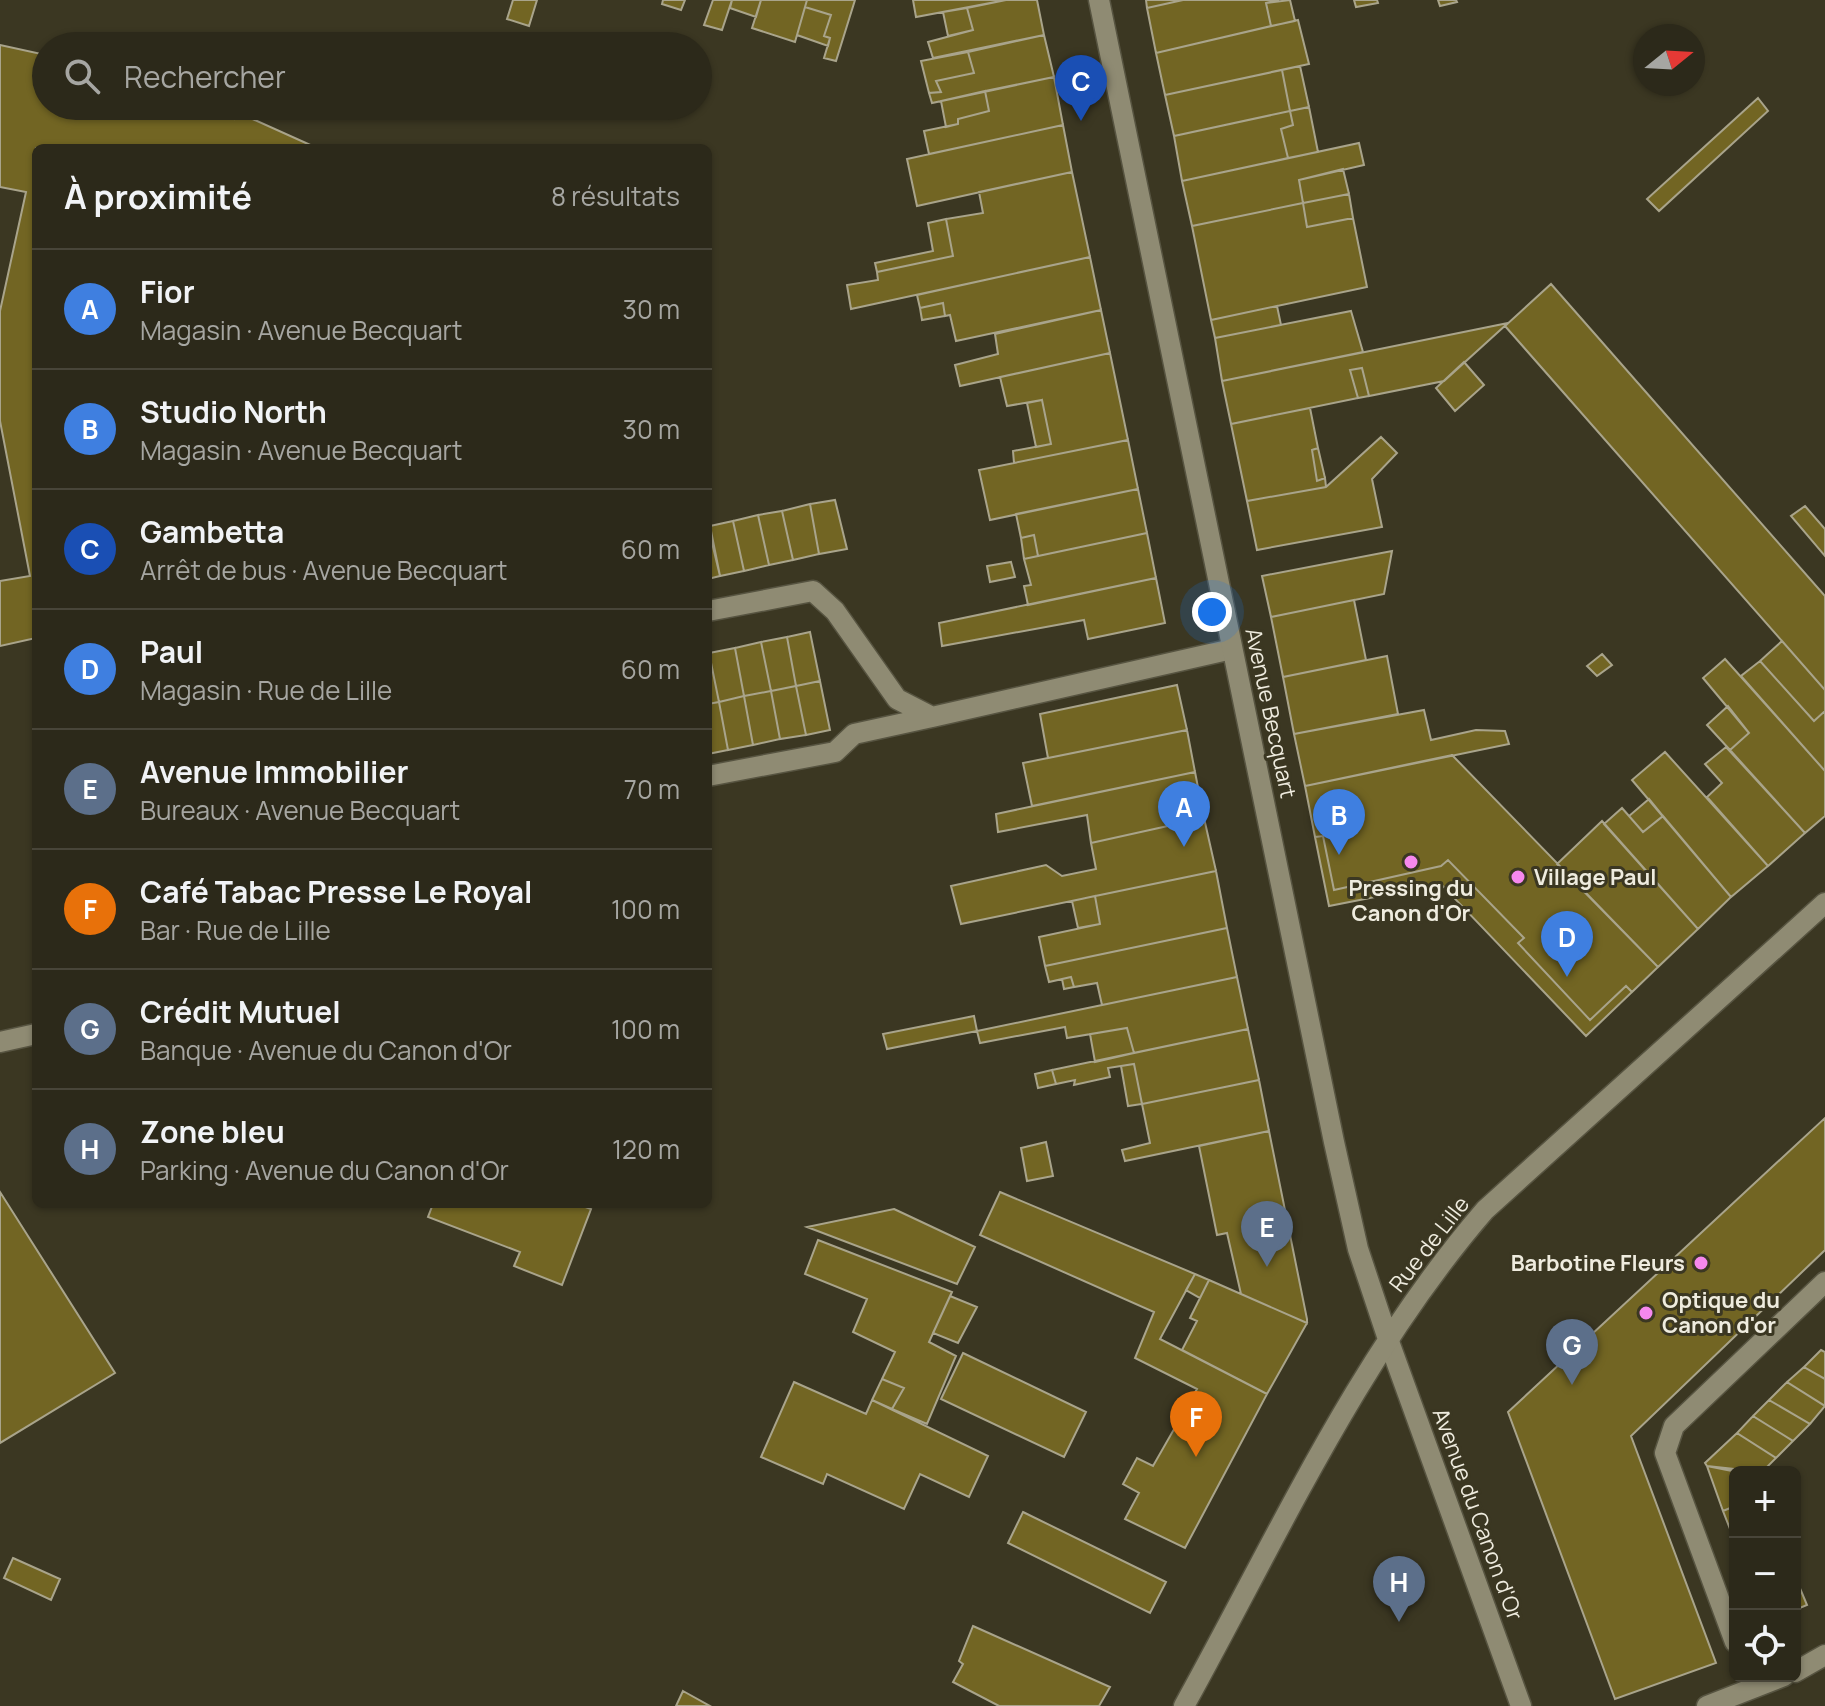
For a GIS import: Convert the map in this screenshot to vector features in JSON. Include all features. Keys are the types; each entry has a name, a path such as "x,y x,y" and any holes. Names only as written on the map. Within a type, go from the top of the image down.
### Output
{"street":[{"name":"Avenue Becquart","path":"1099,0 1358,1249 1388,1339"},
{"path":"712,610 813,591 835,611 897,699 932,717"},
{"path":"712,775 835,752 854,734 1232,649"},
{"name":"Rue de Lille","path":"1184,1706 1388,1339 1442,1262 1485,1210 1825,903"},
{"path":"0,1042 32,1035"},
{"path":"1729,1626 1665,1453 1674,1426 1825,1282"},
{"name":"Avenue du Canon d'Or","path":"1388,1339 1521,1706"},
{"path":"1801,1669 1825,1655"},
{"path":"1707,1706 1750,1682"}],"building":[{"path":"513,0 537,0 529,26 507,19"},
{"path":"663,0 685,0 681,10 662,4"},
{"path":"713,0 732,0 722,30 704,25"},
{"path":"732,0 761,0 756,17 730,8"},
{"path":"761,0 807,0 795,42 752,28"},
{"path":"807,0 855,0 836,61 824,58 830,38 824,36 831,15 805,7"},
{"path":"913,0 1006,0 916,17"},
{"path":"1006,0 1037,0 1044,35 933,58 928,42 973,30 967,8"},
{"path":"1146,0 1183,0 1147,8"},
{"path":"1183,0 1279,0 1266,3 1271,26 1156,53 1147,8"},
{"path":"1290,0 1295,21 1271,26 1266,3"},
{"path":"1354,0 1377,0 1378,3 1356,7"},
{"path":"1438,0 1456,0 1457,2 1440,6"},
{"path":"805,7 831,15 824,36 830,38 828,46 797,35"},
{"path":"967,8 973,30 948,36 943,12"},
{"path":"1298,20 1309,64 1165,95 1156,53"},
{"path":"1044,35 1054,77 932,103 929,93 941,92 936,81 974,73 968,52"},
{"path":"0,45 32,52 32,120 255,120 308,144 32,144 32,639 0,646 0,581 30,576 0,421 0,311 26,192 0,187"},
{"path":"968,52 974,73 936,81 941,92 929,93 921,61"},
{"path":"1300,66 1309,107 1290,111 1282,70"},
{"path":"1282,70 1290,111 1174,136 1165,95"},
{"path":"1054,77 1063,125 929,154 924,131 958,124 958,119 989,111 985,91"},
{"path":"985,91 989,111 958,119 958,124 946,127 941,101"},
{"path":"1758,98 1768,111 1659,211 1647,199"},
{"path":"1309,107 1318,152 1288,158 1281,129 1293,125 1290,111"},
{"path":"1290,111 1293,125 1281,129 1288,158 1182,181 1174,136"},
{"path":"1063,125 1072,172 917,206 907,159"},
{"path":"1359,143 1364,165 1299,180 1303,203 1192,226 1182,181"},
{"path":"1343,169 1349,194 1303,203 1299,180"},
{"path":"1072,172 1090,257 851,309 847,285 878,280 877,272 953,256 946,219 983,213 979,192"},
{"path":"1349,194 1353,218 1307,227 1303,203"},
{"path":"1303,203 1307,227 1353,218 1367,287 1211,320 1192,226"},
{"path":"946,219 953,256 877,272 875,263 933,251 928,223"},
{"path":"1090,257 1101,310 956,341 950,315 945,316 943,303 920,308 917,295"},
{"path":"1551,284 1825,596 1825,690 1505,326"},
{"path":"943,303 945,316 922,320 920,308"},
{"path":"1277,306 1281,325 1215,338 1211,320"},
{"path":"1101,310 1110,353 960,386 955,365 998,354 995,334"},
{"path":"1351,311 1363,352 1222,381 1215,338"},
{"path":"1508,323 1444,381 1369,396 1362,368 1350,370 1358,398 1231,424 1222,381"},
{"path":"1110,353 1128,440 1014,463 1013,451 1051,444 1042,400 1007,406 1000,377"},
{"path":"1464,362 1484,385 1455,411 1436,388"},
{"path":"1362,368 1369,396 1358,398 1350,370"},
{"path":"1042,400 1051,444 1036,447 1027,403"},
{"path":"1310,408 1318,448 1312,450 1317,481 1325,478 1326,487 1247,501 1231,424"},
{"path":"1381,437 1397,453 1372,479 1382,527 1257,550 1247,501 1326,487"},
{"path":"1128,440 1138,489 990,520 979,470"},
{"path":"1318,448 1325,478 1317,481 1312,450"},
{"path":"1138,489 1147,533 1038,556 1034,535 1021,538 1016,514"},
{"path":"835,500 847,549 819,554 810,504"},
{"path":"810,504 819,554 793,560 782,511"},
{"path":"1805,506 1825,529 1825,556 1791,516"},
{"path":"782,511 793,560 769,565 758,515"},
{"path":"758,515 769,565 744,571 733,521"},
{"path":"733,521 744,571 720,576 712,526"},
{"path":"1147,533 1156,578 1028,605 1024,586 1031,585 1024,559"},
{"path":"1034,535 1038,556 1024,559 1021,538"},
{"path":"712,543 720,576 712,578"},
{"path":"1392,551 1384,594 1271,617 1262,576"},
{"path":"1011,562 1015,577 990,582 987,566"},
{"path":"1156,578 1165,623 1088,639 1084,620 942,646 939,623"},
{"path":"1354,600 1366,660 1283,677 1271,617"},
{"path":"810,632 820,681 796,686 787,637"},
{"path":"787,637 796,686 771,691 761,642"},
{"path":"1782,641 1825,690 1825,711 1814,721 1760,661"},
{"path":"761,642 771,691 744,696 735,648"},
{"path":"735,648 744,696 719,702 712,652"},
{"path":"1602,654 1612,665 1597,676 1587,666"},
{"path":"1387,656 1398,714 1294,734 1283,677"},
{"path":"1725,659 1825,771 1825,816 1805,833 1730,750 1749,733 1703,678"},
{"path":"1760,661 1814,721 1825,711 1825,771 1741,676"},
{"path":"712,668 719,702 712,703"},
{"path":"820,681 830,730 806,735 796,686"},
{"path":"1177,685 1187,730 1048,758 1040,714"},
{"path":"796,686 806,735 780,739 771,691"},
{"path":"771,691 780,739 753,745 744,696"},
{"path":"744,696 753,745 728,750 719,702"},
{"path":"719,702 728,750 712,753 712,703"},
{"path":"1728,706 1749,733 1730,750 1707,725"},
{"path":"1424,710 1431,740 1476,730 1505,731 1509,744 1305,786 1294,734"},
{"path":"1187,730 1195,772 1032,806 1023,763"},
{"path":"1726,747 1805,833 1768,866 1707,797 1722,783 1705,764"},
{"path":"1665,752 1768,866 1731,897 1632,780"},
{"name":"Village Paul","path":"1452,755 1658,967 1632,992 1626,986 1590,1020 1518,943 1524,938 1448,860 1441,866 1334,890 1323,836 1315,837 1305,786"},
{"path":"1195,772 1204,818 1091,843 1087,815 998,832 996,814"},
{"path":"1649,799 1663,816 1643,832 1629,816"},
{"path":"1622,808 1643,832 1663,816 1731,897 1698,929 1604,824"},
{"path":"1204,818 1216,871 961,924 951,886 1046,865 1062,876 1096,869 1091,843"},
{"path":"1602,821 1698,929 1658,967 1557,864"},
{"path":"1323,836 1334,890 1441,866 1448,860 1524,938 1518,943 1590,1020 1626,986 1632,992 1586,1036 1441,884 1329,906 1315,837"},
{"path":"1216,871 1227,928 1045,966 1039,937 1100,924 1095,896"},
{"path":"1095,896 1100,924 1078,928 1072,901"},
{"path":"1227,928 1237,977 1102,1005 1097,983 1074,987 1071,977 1049,982 1045,966"},
{"path":"1071,977 1074,987 1064,989 1062,979"},
{"path":"1237,977 1248,1029 1134,1053 1127,1028 1067,1038 1065,1027 980,1043 977,1031"},
{"path":"974,1016 977,1031 887,1049 883,1034"},
{"path":"1127,1028 1134,1053 1095,1062 1090,1034"},
{"path":"1248,1029 1259,1080 1142,1104 1134,1064 1108,1068 1110,1077 1074,1085 1075,1080 1056,1084 1052,1070"},
{"path":"1134,1064 1142,1104 1128,1106 1121,1066"},
{"path":"1052,1070 1056,1084 1038,1088 1035,1074"},
{"path":"1259,1080 1269,1131 1125,1161 1122,1150 1150,1143 1142,1104"},
{"path":"1825,1118 1825,1250 1631,1436 1716,1663 1615,1699 1508,1412"},
{"path":"1269,1131 1307,1323 1241,1294 1227,1233 1217,1235 1199,1146"},
{"path":"1046,1142 1053,1176 1027,1181 1021,1148"},
{"path":"0,1192 115,1373 0,1443"},
{"path":"1000,1192 1195,1274 1160,1339 1267,1394 1185,1548 1125,1519 1139,1493 1123,1484 1137,1458 1153,1466 1197,1389 1135,1358 1154,1312 980,1235"},
{"path":"431,1208 591,1209 562,1285 514,1266 520,1252 428,1217"},
{"path":"894,1209 975,1247 957,1284 807,1227"},
{"path":"818,1240 952,1292 929,1342 956,1356 927,1424 892,1409 904,1388 882,1379 895,1352 853,1332 867,1299 805,1274"},
{"path":"1195,1274 1209,1280 1200,1298 1186,1290"},
{"path":"1209,1280 1307,1323 1267,1394 1182,1350 1197,1321 1190,1318"},
{"path":"950,1296 977,1307 958,1343 933,1333"},
{"path":"1821,1350 1825,1352 1825,1379 1804,1367"},
{"path":"963,1353 1086,1412 1064,1457 941,1399"},
{"path":"1804,1367 1825,1379 1825,1406 1787,1382"},
{"path":"882,1379 904,1388 892,1409 872,1400"},
{"path":"794,1382 866,1414 872,1400 988,1456 969,1497 920,1474 904,1509 827,1474 823,1484 761,1457"},
{"path":"1787,1382 1825,1406 1810,1424 1769,1400"},
{"path":"1769,1400 1810,1424 1793,1441 1753,1416"},
{"path":"1753,1416 1793,1441 1776,1458 1737,1433"},
{"path":"1737,1433 1776,1458 1768,1466 1729,1468 1707,1466 1705,1463"},
{"path":"1707,1466 1729,1470 1729,1508 1723,1511"},
{"path":"1729,1508 1729,1526 1723,1511"},
{"path":"1023,1512 1166,1582 1150,1613 1008,1543"},
{"path":"13,1558 60,1579 51,1600 4,1578"},
{"path":"1801,1591 1807,1605 1801,1608"},
{"path":"973,1626 1110,1687 1099,1706 999,1706 953,1682 963,1664 959,1661"},
{"path":"683,1691 710,1706 676,1706"}],"place":[{"name":"Gambetta","path":"1081,121"},
{"name":"Fior","path":"1184,847"},
{"name":"Studio North","path":"1339,855"},
{"name":"Pressing du Canon d'Or","path":"1411,862"},
{"name":"Village Paul","path":"1518,877"},
{"name":"Paul","path":"1567,977"},
{"name":"Barbotine Fleurs","path":"1701,1263"},
{"name":"Avenue Immobilier","path":"1267,1267"},
{"name":"Optique du Canon d'or","path":"1646,1313"},
{"name":"Crédit Mutuel","path":"1572,1385"},
{"name":"Café Tabac Presse Le Royal","path":"1196,1457"},
{"name":"Zone bleu","path":"1399,1622"}]}
